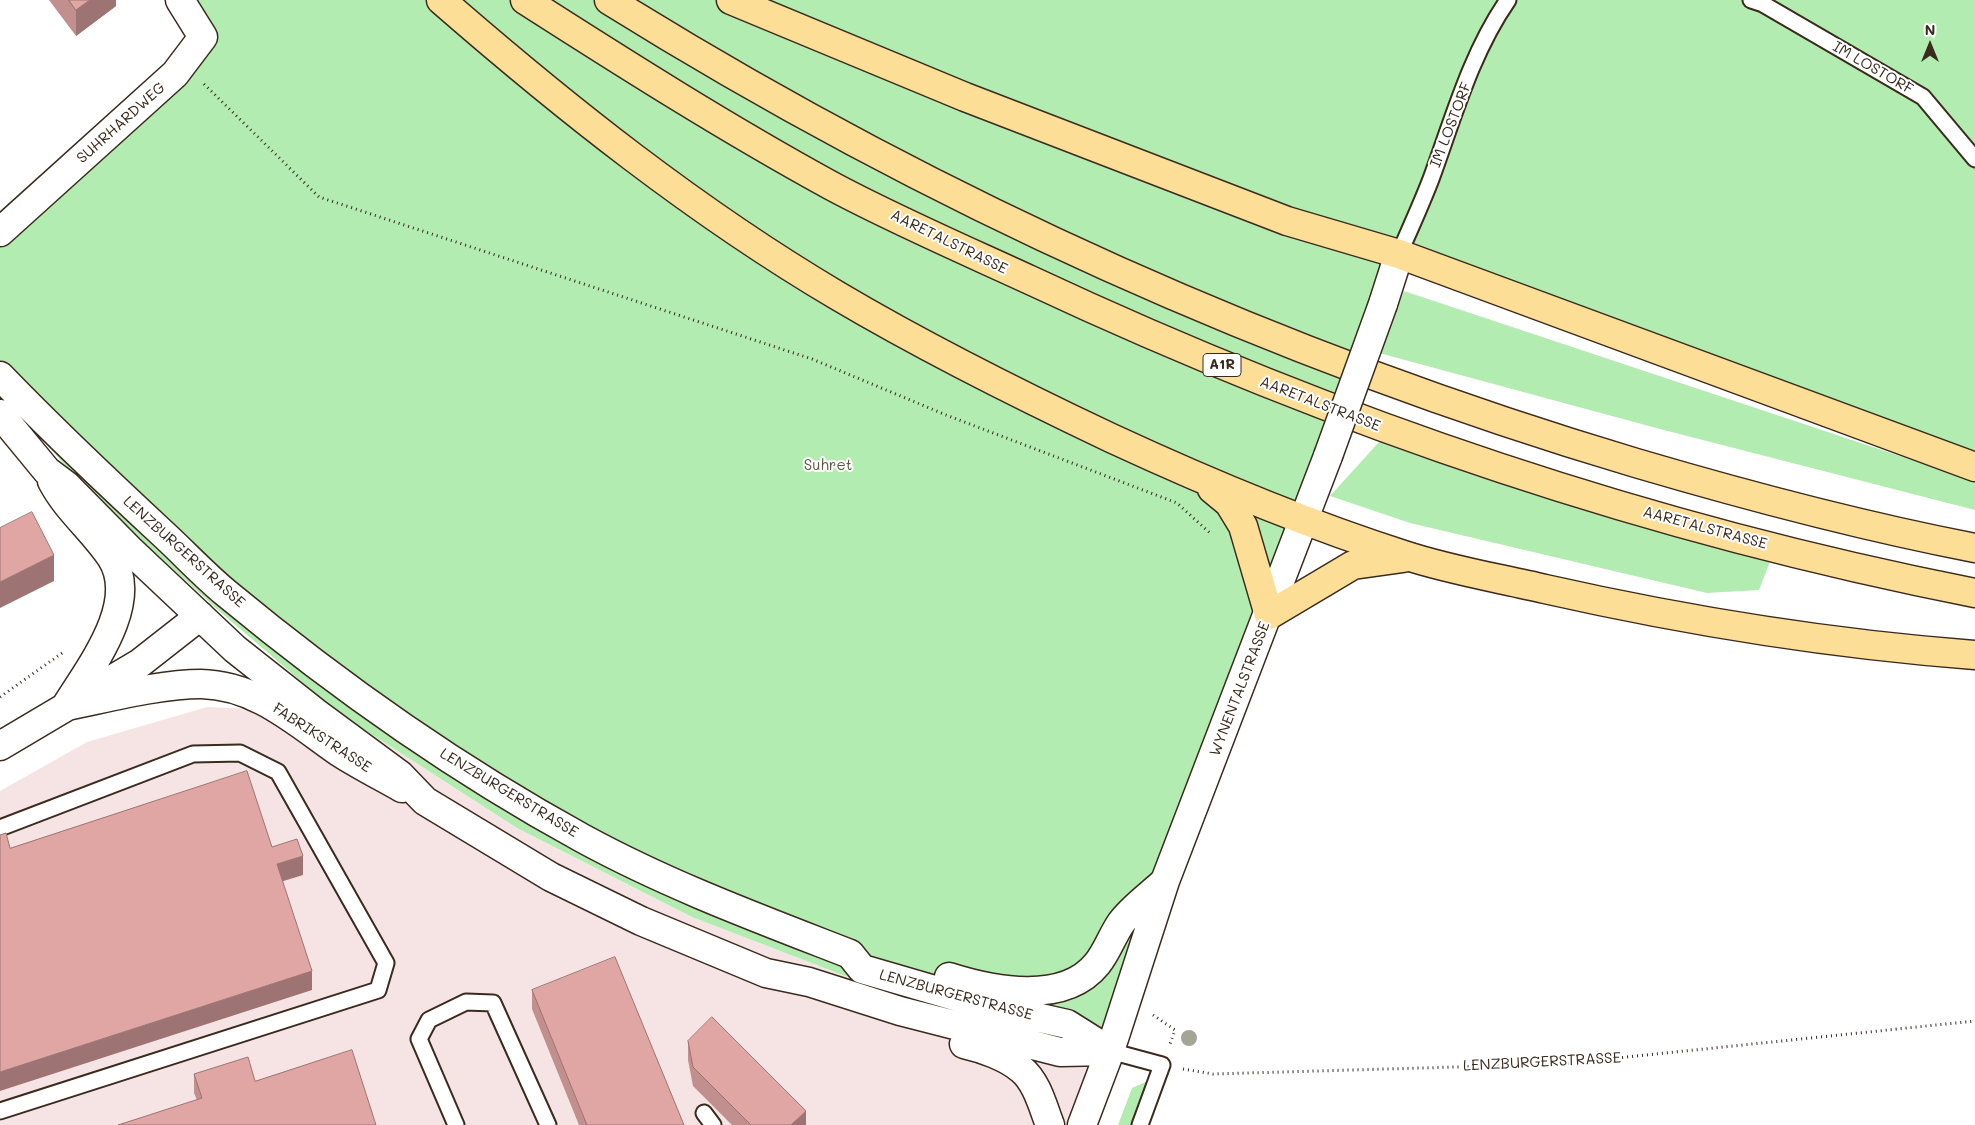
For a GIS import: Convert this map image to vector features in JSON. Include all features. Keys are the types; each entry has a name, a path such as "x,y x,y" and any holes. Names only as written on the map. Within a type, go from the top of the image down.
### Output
{"highway":[{"path":"441,0 518,67 634,159 732,227 835,294 926,346 1032,401 1204,481 1303,521 1409,557 1627,608 1808,639 1896,649 1975,655"},
{"name":"AARETALSTRASSE","path":"525,0 653,81 832,186 1131,328 1253,378 1389,431 1653,515 1785,550 1975,593"},
{"path":"609,0 798,113 920,178 1048,240 1169,294 1287,343 1423,394 1553,438 1699,481 1810,510 1975,548"},
{"path":"731,0 964,97 1287,221 1399,254 1975,467"},
{"path":"1204,481 1229,503 1243,526 1268,615 1353,565 1409,557"}],"main road":[{"name":"SUHRHARDWEG","path":"0,232 175,74 203,37 180,0"},
{"name":"WYNENTALSTRASSE","path":"1082,1125 1110,1051 1165,881 1320,481 1399,254"},
{"name":"LENZBURGERSTRASSE","path":"0,376 66,444 224,592 338,681 405,729 575,834 720,904 850,954 862,968 996,1008 1067,1024 1110,1051"},
{"name":"LENZBURGERSTRASSE","path":"0,414 47,471 66,486 235,649 316,713 400,775 425,801 551,877 641,921 766,973 809,982 900,1011 1051,1050 1060,1052 1110,1051"},
{"name":"FABRIKSTRASSE","path":"47,471 59,495 111,558 121,581 119,606 105,642 66,706"},
{"name":"FABRIKSTRASSE","path":"0,746 140,663 200,616 224,592"},
{"name":"FABRIKSTRASSE","path":"66,706 202,684 246,692 286,713 340,753 425,801"},
{"path":"850,954 871,952 955,979 997,988 1017,991 1054,990 1080,979 1097,964 1121,923 1165,881"},
{"path":"766,973 797,993 907,1028 971,1045 1004,1059 1022,1070 1039,1096 1050,1125"}],"lane":[{"name":"IM LOSTORF","path":"1399,254 1430,182 1455,110 1491,24 1508,0"},
{"name":"IM LOSTORF","path":"1751,0 1763,4 1923,97 1975,160"},
{"path":"0,828 193,754 240,754 278,772 386,963 378,990 0,1111"},
{"path":"456,1125 419,1039 429,1020 466,1002 494,1003 548,1125"},
{"name":"LENZBURGERSTRASSE","path":"1110,1051 1162,1065"},
{"path":"1140,1125 1162,1065"}],"path":[{"path":"184,62 319,197 812,360 955,419 1177,503 1212,535 1251,555"},
{"name":"LENZBURGERSTRASSE","path":"1162,1065 1213,1074 1559,1064 1975,1021"}],"shaded area":[{"path":"207,707 337,712 517,828 692,917 871,986 1110,1051 1082,1125 0,1125 0,791 87,742"}],"green space":[{"name":"Suhret","path":"180,0 1975,0 1975,467 1399,254 1110,1051 871,986 692,917 517,828 337,712 218,610 118,519 62,462 0,391 0,232 203,37"},
{"path":"1404,291 1975,481 1975,510 1660,429 1379,353"},
{"path":"1389,431 1775,548 1759,590 1707,593 1410,523 1330,496"},
{"path":"1148,1081 1132,1125 1118,1125 1132,1088"}],"building":[{"path":"69,0 90,0 76,10"},
{"path":"32,512 54,555 0,582 0,528"},
{"path":"247,771 272,847 297,839 303,856 277,864 312,971 0,1072 0,835 6,833 10,848"},
{"path":"615,957 684,1125 587,1125 532,990"},
{"path":"712,1017 806,1111 791,1125 751,1125 693,1067 688,1041"},
{"path":"352,1050 376,1125 118,1125 202,1098 194,1074 248,1057 255,1081"}]}
